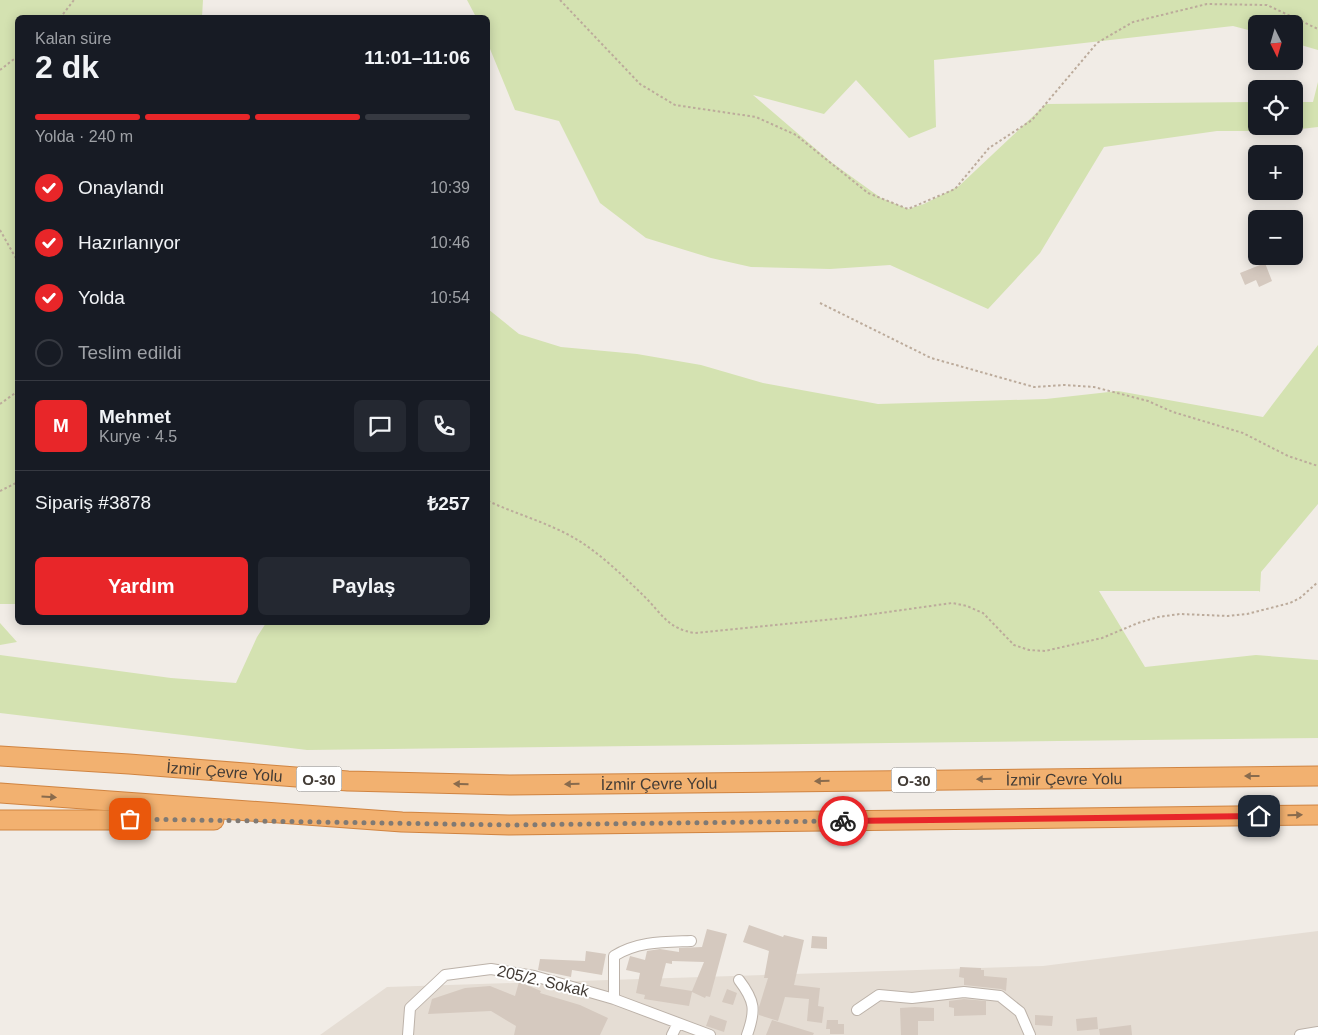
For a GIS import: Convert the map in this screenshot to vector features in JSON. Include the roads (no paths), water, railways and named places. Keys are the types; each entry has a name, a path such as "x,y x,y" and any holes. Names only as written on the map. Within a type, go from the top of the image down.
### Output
{"highway":[{"path":"0,745 129,764"},
{"name":"İzmir Çevre Yolu","path":"0,756 348,781 510,785 1318,776"},
{"name":"O-30","path":"0,793 402,822 509,825 1318,815"},
{"path":"0,820 402,822"}],"street":[{"path":"614,999 614,956 651,942 691,941"},
{"name":"205/2. Sokak","path":"408,1035 410,1008 445,975 491,968 534,976 614,999 710,1035"},
{"path":"739,980 749,993 754,1016 748,1035"},
{"path":"857,1010 879,995 912,998 964,992 1000,996 1020,1012 1030,1035"},
{"path":"672,1035 678,1023"},
{"path":"1300,1035 1318,1032"}]}
